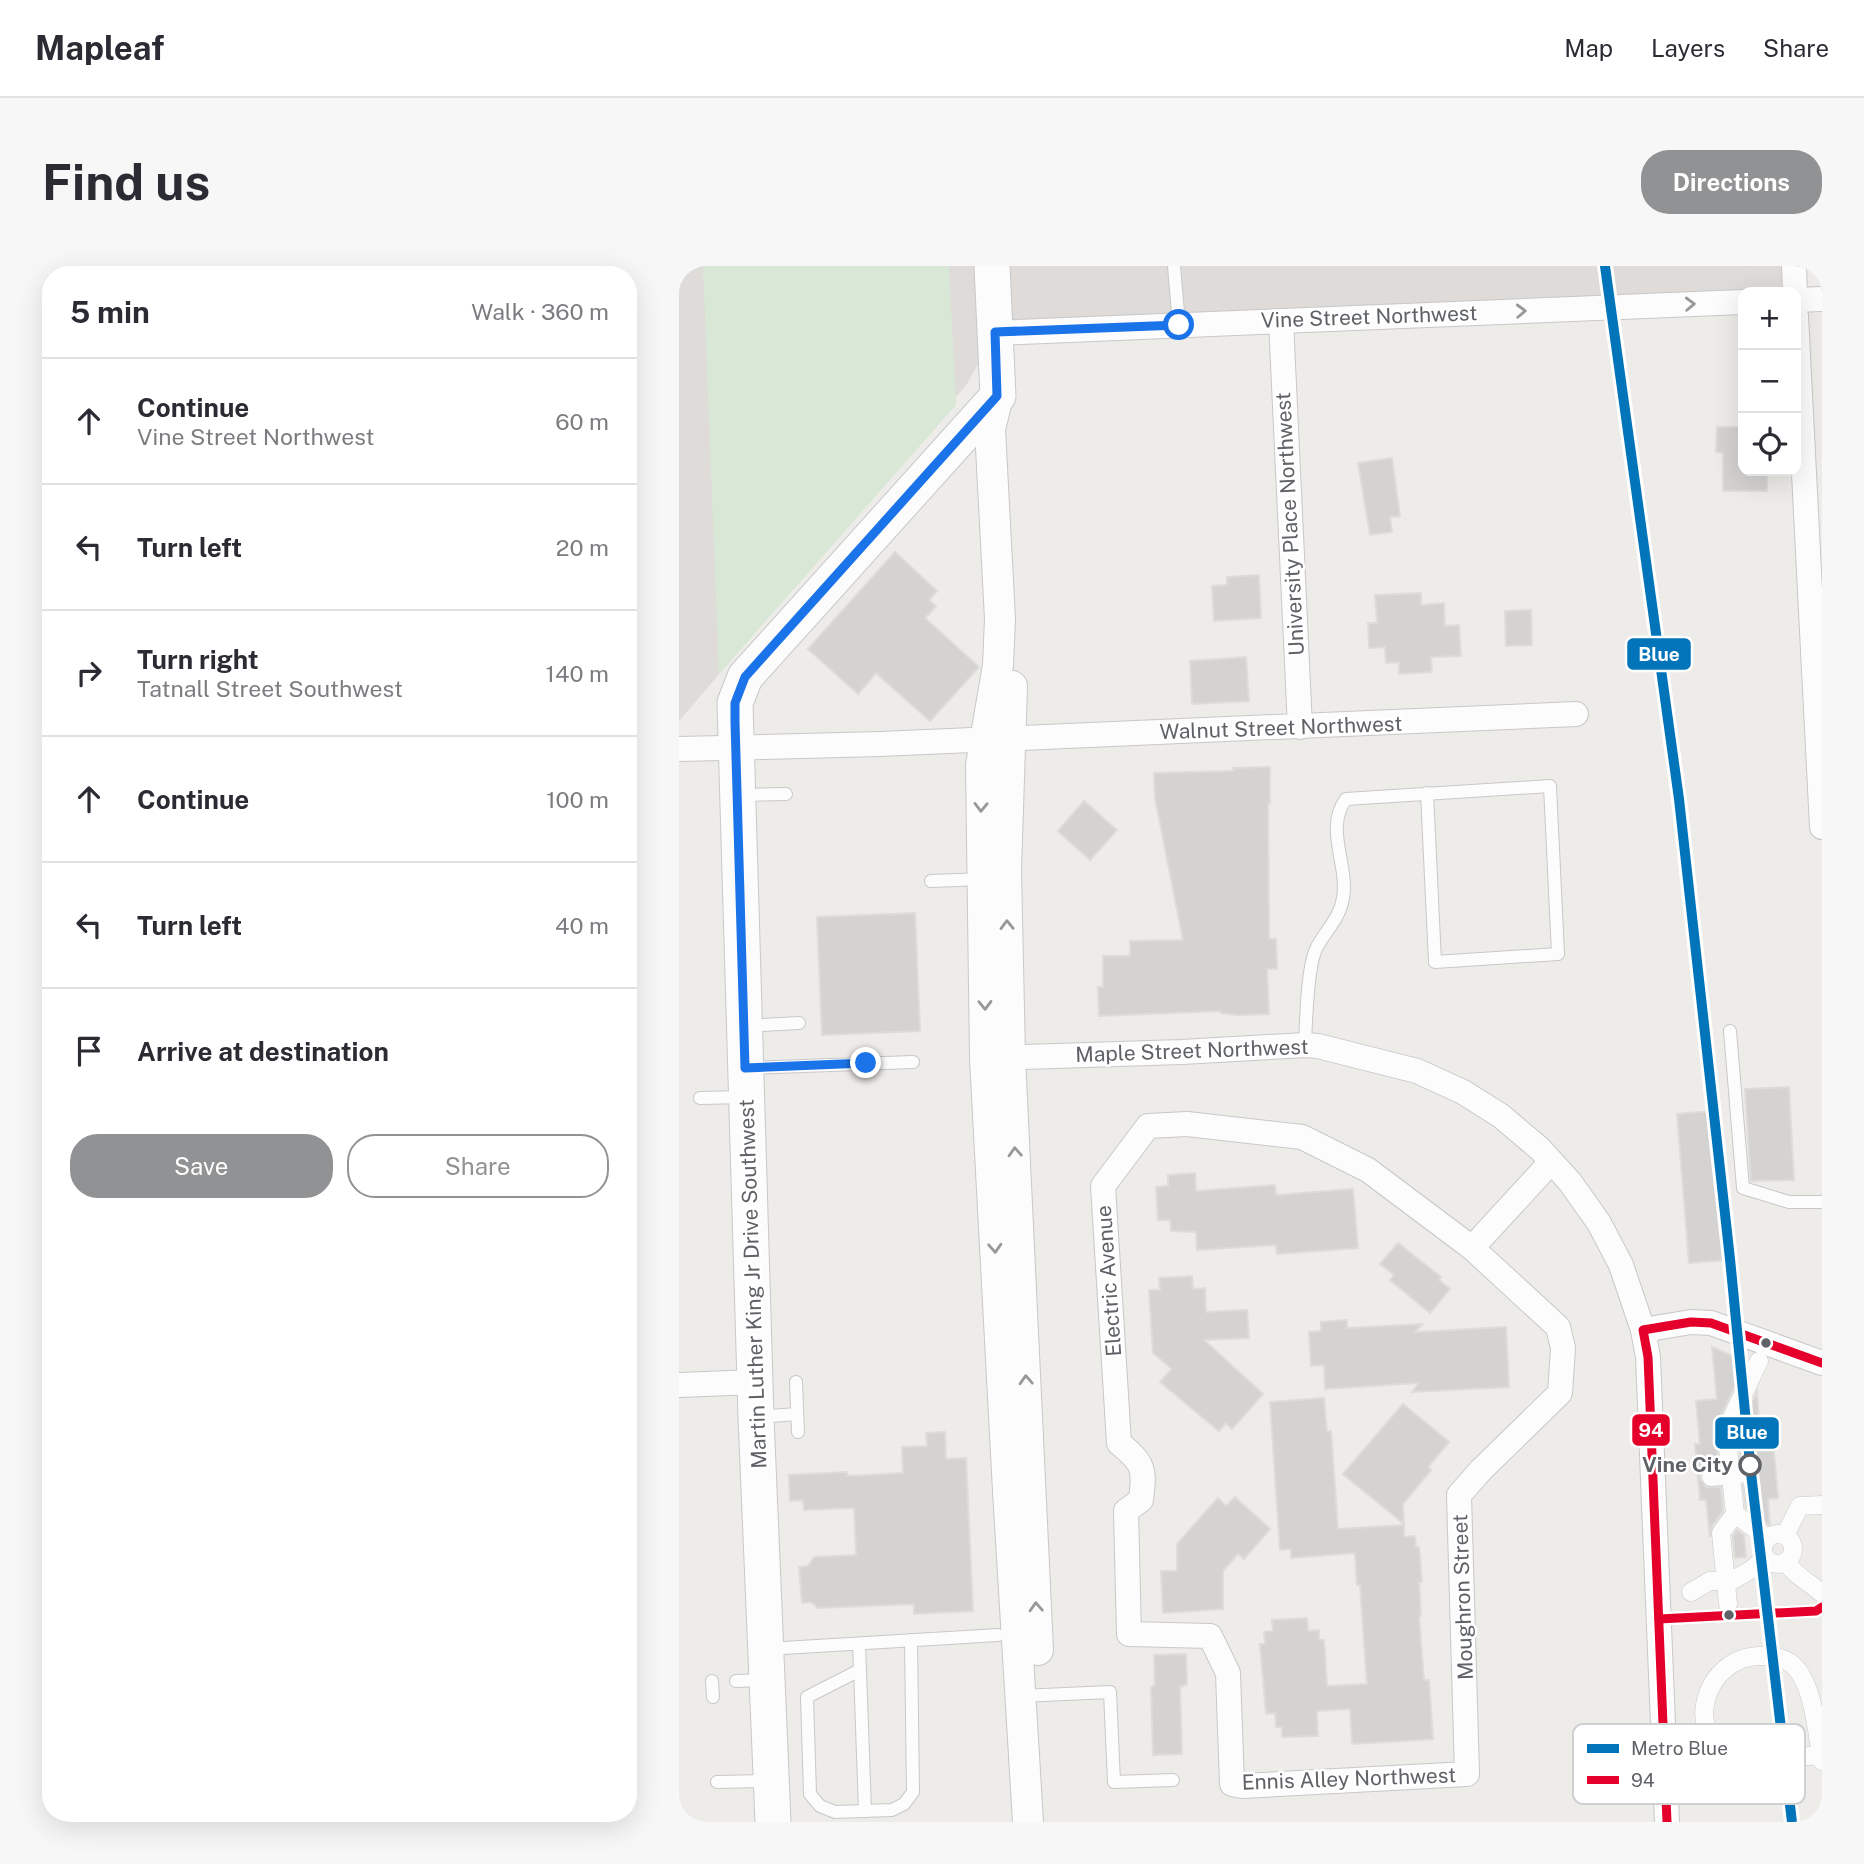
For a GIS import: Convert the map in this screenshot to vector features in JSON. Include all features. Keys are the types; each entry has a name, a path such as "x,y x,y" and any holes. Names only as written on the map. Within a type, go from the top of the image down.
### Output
{"main road":[{"path":"992,266 997,396"},
{"name":"Martin Luther King Jr Drive Southwest","path":"773,1822 771,1781 756,1670 757,1417 735,703 745,677 997,396"}],"street":[{"path":"1794,266 1795,287"},
{"path":"1801,300 1822,299"},
{"name":"Vine Street Northwest","path":"995,332 1738,302"},
{"name":"University Place Northwest","path":"1281,321 1300,727"},
{"path":"1798,350 1820,733 1822,827"},
{"path":"997,396 990,429 1000,618 997,738 1006,870 998,1058 1007,1491 1045,1822"},
{"name":"Walnut Street Northwest","path":"679,749 880,744 1576,714"},
{"path":"997,738 981,765 982,879 998,1058"},
{"name":"Maple Street Northwest","path":"998,1058 1318,1045 1417,1071 1463,1093 1501,1116 1540,1149 1570,1182 1599,1223 1621,1265 1643,1330 1648,1357 1663,1724"},
{"name":"Electric Avenue","path":"1128,1613 1126,1511 1141,1500 1144,1481 1140,1461 1119,1443 1103,1186 1148,1126 1187,1124 1302,1138 1368,1170 1472,1248"},
{"path":"1472,1248 1551,1162"},
{"name":"Moughron Street","path":"1468,1774 1459,1495 1560,1393 1563,1348 1558,1327 1472,1248"},
{"path":"1643,1330 1691,1322 1711,1323 1822,1363"},
{"path":"1728,1604 1721,1533 1735,1514 1740,1474 1726,1430 1759,1361"},
{"path":"679,1385 755,1382"},
{"path":"1711,1476 1740,1474"},
{"path":"1787,1561 1772,1563 1765,1557 1763,1547 1776,1537 1800,1506 1822,1505"},
{"path":"1735,1514 1793,1548 1787,1561 1790,1569 1805,1578 1821,1600"},
{"path":"1691,1592 1710,1581 1726,1580 1752,1569 1765,1557"},
{"name":"Ennis Alley Northwest","path":"1128,1613 1129,1634 1210,1636 1228,1673 1232,1784 1468,1774"},
{"path":"1706,1724 1704,1701 1719,1674 1733,1662 1754,1656 1780,1657 1793,1665 1804,1679 1821,1755"},
{"path":"1028,1822 1031,1695"},
{"name":"Maple Street Northwest","path":"1666,1804 1667,1822"}],"lane":[{"path":"1174,266 1179,325"},
{"path":"1305,1045 1307,998 1315,951 1339,913 1344,897 1337,838 1339,808 1346,799 1427,793 1550,786 1558,954 1435,962 1427,793"},
{"path":"737,795 786,794"},
{"path":"931,881 982,879"},
{"path":"744,1026 799,1023"},
{"path":"1730,1031 1743,1188 1789,1202 1822,1202"},
{"path":"700,1098 746,1082 913,1062"},
{"path":"796,1382 799,1432"},
{"path":"757,1417 797,1414"},
{"path":"1659,1619 1816,1611 1821,1600"},
{"path":"756,1670 859,1644 997,1635"},
{"path":"860,1670 807,1698 810,1794 820,1806 835,1812 892,1810 904,1804 913,1792 911,1640"},
{"path":"859,1644 865,1811"},
{"path":"712,1681 713,1697"},
{"path":"1031,1695 1109,1692 1114,1782 1173,1780"},
{"path":"717,1782 771,1781"}],"shaded area":[{"path":"679,266 1794,266 1795,287 1738,287 1738,292 995,333 967,384 679,721"}],"green space":[{"path":"703,266 949,266 956,405 719,674"}],"building":[{"path":"1717,427 1738,427 1738,476 1767,476 1767,491 1723,491 1723,453 1716,452"},
{"path":"1392,458 1400,516 1390,517 1392,532 1370,535 1358,463"},
{"path":"895,552 937,591 929,600 936,606 925,618 979,667 930,721 876,673 858,694 808,649"},
{"path":"1259,575 1261,618 1214,621 1212,586 1227,585 1227,577"},
{"path":"1421,593 1421,605 1444,603 1445,626 1459,625 1461,656 1431,657 1432,672 1399,674 1399,662 1386,663 1385,647 1369,648 1368,623 1377,623 1375,595"},
{"path":"1531,610 1532,645 1506,646 1505,611"},
{"path":"1246,657 1249,701 1192,704 1190,661"},
{"path":"1270,767 1269,939 1276,939 1277,969 1267,969 1269,1014 1237,1015 1220,1011 1099,1016 1098,987 1103,987 1103,956 1130,956 1130,941 1183,940 1155,798 1154,773"},
{"path":"1084,801 1117,830 1090,860 1058,831"},
{"path":"915,913 920,1031 822,1035 817,917"},
{"path":"1789,1087 1794,1180 1751,1181 1745,1089"},
{"path":"1711,1111 1726,1260 1689,1263 1677,1114"},
{"path":"1195,1173 1196,1191 1275,1185 1276,1195 1353,1189 1358,1248 1277,1254 1276,1245 1197,1250 1196,1232 1171,1231 1170,1220 1158,1220 1156,1187 1168,1186 1168,1175"},
{"path":"1398,1243 1441,1277 1439,1280 1450,1289 1430,1313 1390,1280 1394,1275 1380,1264"},
{"path":"1192,1276 1193,1289 1205,1288 1206,1312 1247,1310 1249,1338 1204,1340 1263,1394 1232,1429 1226,1423 1219,1431 1160,1382 1172,1369 1153,1353 1149,1290 1160,1290 1159,1278"},
{"path":"1347,1320 1347,1328 1422,1324 1415,1332 1506,1327 1509,1387 1412,1392 1419,1383 1325,1389 1324,1365 1311,1366 1309,1332 1321,1331 1321,1322"},
{"path":"1712,1347 1746,1362 1716,1426 1718,1465 1705,1467 1700,1473 1700,1479 1706,1487 1721,1487 1723,1511 1712,1526 1710,1537 1706,1500 1700,1500 1695,1444 1700,1444 1696,1401 1717,1399"},
{"path":"1757,1392 1760,1431 1772,1430 1778,1498 1768,1499 1770,1526 1746,1508 1743,1485 1755,1482 1759,1471 1753,1463 1741,1462 1738,1432"},
{"path":"1324,1398 1327,1432 1331,1431 1338,1529 1404,1525 1404,1537 1415,1536 1416,1547 1419,1547 1422,1582 1419,1582 1419,1616 1424,1680 1429,1680 1433,1739 1352,1744 1350,1709 1317,1711 1318,1736 1282,1737 1282,1727 1276,1727 1275,1713 1266,1714 1260,1644 1265,1644 1264,1632 1273,1631 1272,1620 1307,1618 1308,1631 1319,1630 1319,1640 1324,1640 1327,1686 1367,1684 1355,1553 1291,1558 1291,1549 1280,1550 1270,1402"},
{"path":"1403,1404 1449,1442 1428,1467 1431,1470 1403,1504 1404,1524 1343,1474"},
{"path":"945,1432 946,1459 966,1458 973,1611 914,1614 914,1604 818,1608 811,1602 802,1603 799,1567 808,1566 814,1557 856,1555 854,1508 804,1510 803,1500 790,1501 789,1475 903,1473 902,1447 927,1446 926,1433"},
{"path":"1235,1497 1270,1529 1244,1559 1238,1554 1223,1571 1223,1609 1163,1613 1161,1571 1177,1571 1177,1544 1218,1498 1226,1506"},
{"path":"1737,1530 1744,1535 1746,1557 1735,1558 1733,1536"},
{"path":"1186,1654 1187,1684 1180,1687 1182,1754 1153,1755 1151,1688 1155,1684 1154,1655"}],"metro line":[{"name":"Blue","path":"1605,266 1679,799 1780,1724"},
{"name":"Blue","path":"1790,1804 1792,1822"}],"transit line":[{"name":"94","path":"1663,1724 1648,1357 1643,1330 1691,1322 1711,1323 1822,1363"},
{"name":"94","path":"1659,1619 1816,1611 1822,1607"},
{"name":"94","path":"1666,1804 1667,1822"}],"place":[{"name":"Vine City","path":"1750,1465"}],"route":[{"path":"866,1063 745,1068 735,703 745,677 997,396 995,332 1179,325"}]}
